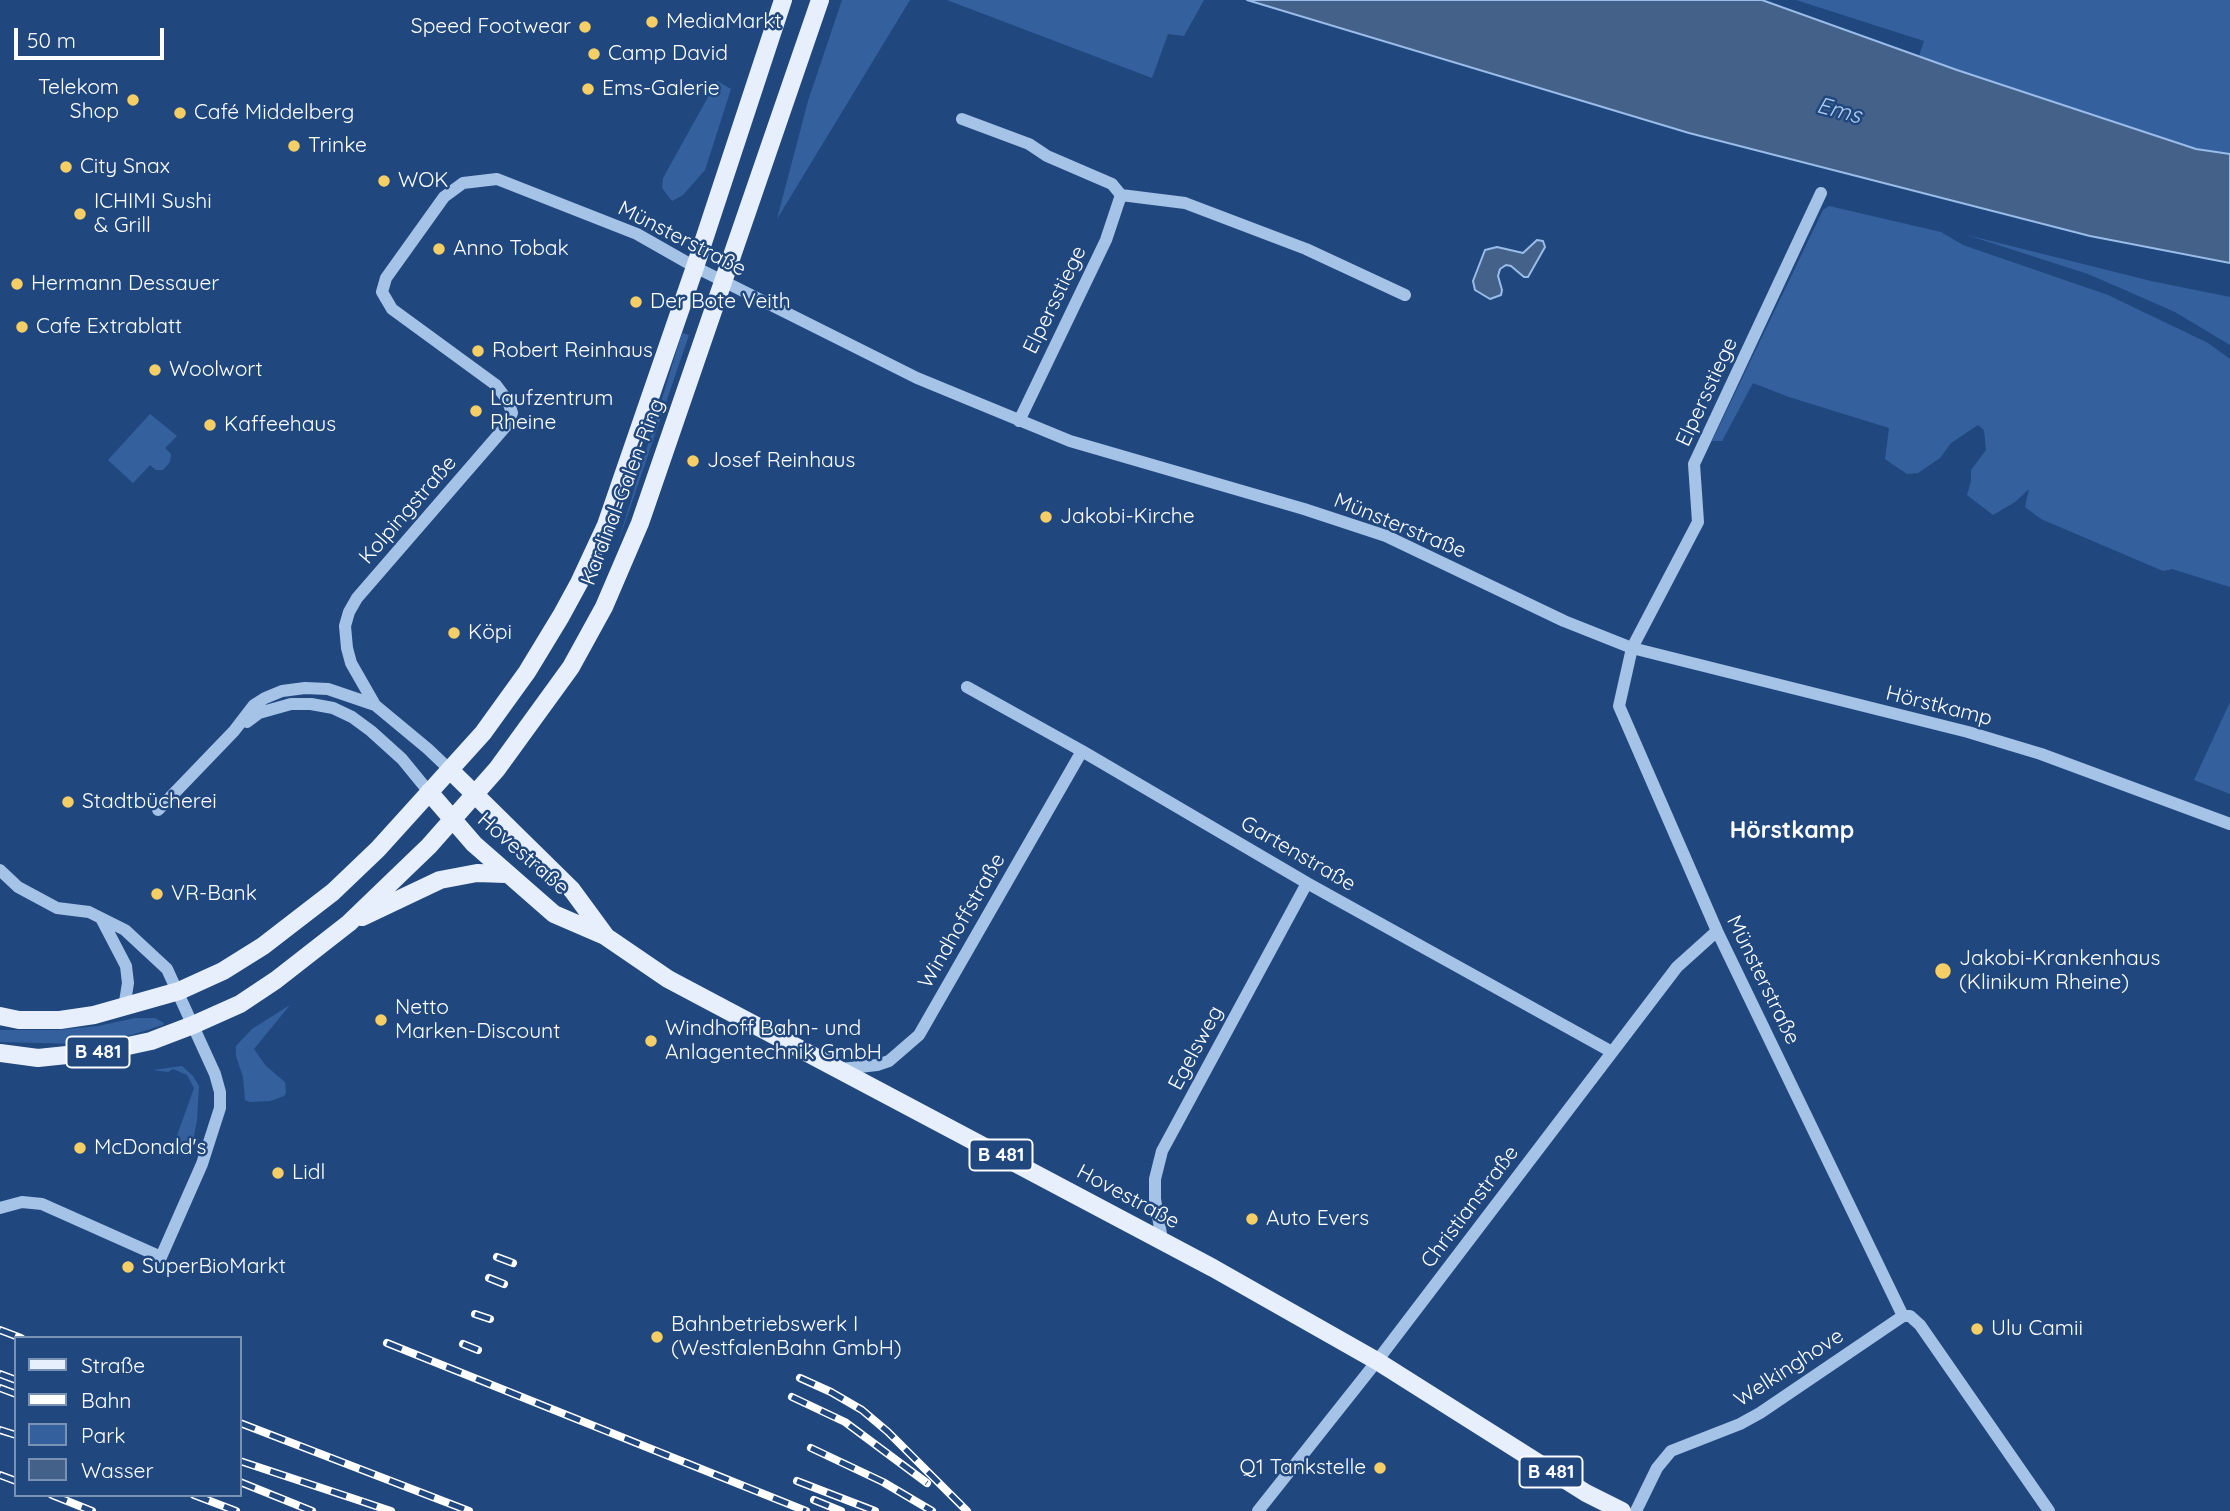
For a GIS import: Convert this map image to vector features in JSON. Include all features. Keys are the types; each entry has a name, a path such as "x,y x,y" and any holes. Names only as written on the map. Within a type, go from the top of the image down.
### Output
{"main road":[{"name":"Kardinal-Galen-Ring","path":"0,1016 19,1020 60,1020 94,1015 179,991 223,971 262,946 333,892 378,849 490,723 527,672 561,616 606,525 783,0"},
{"name":"Kardinal-Galen-Ring","path":"0,1053 38,1058 105,1051 151,1041 193,1026 240,1004 276,980 349,923 452,820 512,749 571,667 604,607 640,523 820,0"},
{"name":"B 481","path":"450,770 475,794"},
{"name":"B 481","path":"429,792 452,820"},
{"name":"Hovestraße","path":"475,794 572,890 605,936"},
{"name":"Hovestraße","path":"452,820 506,874 554,914 605,936 668,979 1162,1240 1377,1361 1586,1493 1622,1511"},
{"path":"349,923 440,880 477,873 506,874"}],"street":[{"path":"962,118 1029,144 1047,156 1112,184 1121,194 1185,203 1306,249 1405,295"},
{"name":"Münsterstraße","path":"385,300 382,292 386,278 444,197 463,183 497,179 637,234 695,267 918,378 1019,421 1092,449 1304,509 1386,536 1564,621 1632,648 1619,706 1717,931 1907,1316 1926,1333 2049,1511"},
{"name":"Elpersstiege","path":"1632,648 1698,522 1694,464 1821,193"},
{"name":"Elpersstiege","path":"1019,421 1105,240 1121,194"},
{"name":"Kolpingstraße","path":"385,300 392,309 496,385 508,401 512,413 506,426 357,598 345,626 351,663 375,705 429,749 450,770"},
{"name":"Hörstkamp","path":"1632,648 2029,750 2230,824"},
{"name":"Gartenstraße","path":"967,687 1307,883 1612,1052"},
{"path":"158,810 234,731 254,705 265,698 282,691 328,689 375,705"},
{"path":"234,731 259,713 291,704 333,708 372,731 402,759 429,792"},
{"name":"Windhoffstraße","path":"841,1069 888,1061 919,1035 1082,751"},
{"path":"0,870 18,887 57,908 89,912 125,930 161,962 171,974 179,991 220,1091 220,1108 202,1164 161,1257 42,1204 22,1202 0,1208"},
{"name":"Egelsweg","path":"1162,1240 1155,1199 1155,1179 1162,1151 1307,883"},
{"path":"102,920 126,966 128,983 124,1008"},
{"name":"Christianstraße","path":"1258,1511 1377,1361 1677,967 1717,931"},
{"name":"Welkinghove","path":"1636,1511 1657,1468 1671,1451 1740,1424 1760,1413 1907,1316"}],"green space":[{"path":"842,0 910,0 777,219 808,101"},
{"path":"947,0 1204,0 1184,36 1168,34 1152,78"},
{"path":"1796,0 2230,0 2230,154 2197,149 1957,70 1919,56 1924,41"},
{"path":"717,81 731,89 705,170 683,195 672,201 662,188 663,178"},
{"path":"1829,206 1941,232 1963,245 2108,295 2208,343 2230,359 2230,587 2172,569 2163,571 2041,519 2025,507 2029,489 2015,502 1993,515 1967,495 1971,470 1986,450 1984,430 1978,425 1951,443 1940,458 1918,473 1907,474 1885,459 1889,428 1753,383 1722,441 1712,441 1823,210"},
{"path":"1967,235 2151,281 2230,297 2230,345 2175,312 2088,274"},
{"path":"682,333 689,335 617,546"},
{"path":"150,414 177,436 165,448 171,454 170,462 163,470 156,470 150,465 133,483 108,460"},
{"path":"2230,702 2230,794 2194,780"},
{"path":"290,1005 254,1049 266,1066 285,1082 286,1093 270,1101 245,1100 236,1046 252,1029"},
{"path":"135,1018 155,1018 164,1023 131,1035 80,1044 0,1042 0,1030 58,1030 98,1026"},
{"path":"182,1066 199,1086 197,1120 192,1147 187,1151 173,1147 194,1088 187,1075 173,1069 168,1072 153,1070"}],"water":[{"name":"Ems","path":"1247,0 1762,0 1957,70 2196,149 2230,154 2230,263 2090,236 1689,133"},
{"path":"1537,240 1543,241 1545,247 1528,277 1506,265 1500,269 1498,276 1501,295 1490,299 1475,290 1473,281 1485,250 1497,247 1523,253"}],"railway":[{"path":"497,1257 513,1263"},
{"path":"489,1278 504,1284"},
{"path":"475,1314 490,1319"},
{"path":"0,1330 16,1336"},
{"path":"387,1343 806,1511"},
{"path":"463,1344 478,1350"},
{"path":"0,1374 14,1379"},
{"path":"800,1378 862,1410 888,1432 967,1511"},
{"path":"0,1388 14,1393"},
{"path":"792,1397 845,1422 927,1483"},
{"path":"242,1424 469,1511"},
{"path":"0,1430 14,1434"},
{"path":"811,1448 883,1482 932,1511"},
{"path":"242,1462 391,1511"},
{"path":"0,1475 14,1480"},
{"path":"797,1481 875,1511"},
{"path":"242,1483 312,1511"},
{"path":"57,1497 92,1511"},
{"path":"199,1497 236,1511"},
{"path":"814,1500 841,1511"}],"place":[{"name":"MediaMarkt","path":"652,22"},
{"name":"Speed Footwear","path":"585,27"},
{"name":"Camp David","path":"594,54"},
{"name":"Ems-Galerie","path":"588,89"},
{"name":"Telekom Shop","path":"133,100"},
{"name":"Café Middelberg","path":"180,113"},
{"name":"Trinke","path":"294,146"},
{"name":"City Snax","path":"66,167"},
{"name":"WOK","path":"384,181"},
{"name":"ICHIMI Sushi & Grill","path":"80,214"},
{"name":"Anno Tobak","path":"439,249"},
{"name":"Hermann Dessauer","path":"17,284"},
{"name":"Der Bote Veith","path":"636,302"},
{"name":"Cafe Extrablatt","path":"22,327"},
{"name":"Robert Reinhaus","path":"478,351"},
{"name":"Woolwort","path":"155,370"},
{"name":"Laufzentrum Rheine","path":"476,411"},
{"name":"Kaffeehaus","path":"210,425"},
{"name":"Josef Reinhaus","path":"693,461"},
{"name":"Jakobi-Kirche","path":"1046,517"},
{"name":"Köpi","path":"454,633"},
{"name":"Stadtbücherei","path":"68,802"},
{"name":"VR-Bank","path":"157,894"},
{"name":"Jakobi-Krankenhaus (Klinikum Rheine)","path":"1943,971"},
{"name":"Netto Marken-Discount","path":"381,1020"},
{"name":"Windhoff Bahn- und Anlagentechnik GmbH","path":"651,1041"},
{"name":"McDonald's","path":"80,1148"},
{"name":"Lidl","path":"278,1173"},
{"name":"Auto Evers","path":"1252,1219"},
{"name":"SuperBioMarkt","path":"128,1267"},
{"name":"Ulu Camii","path":"1977,1329"},
{"name":"Bahnbetriebswerk I (WestfalenBahn GmbH)","path":"657,1337"},
{"name":"Q1 Tankstelle","path":"1380,1468"}],"district":[{"name":"Hörstkamp","path":"1792,831"}]}
